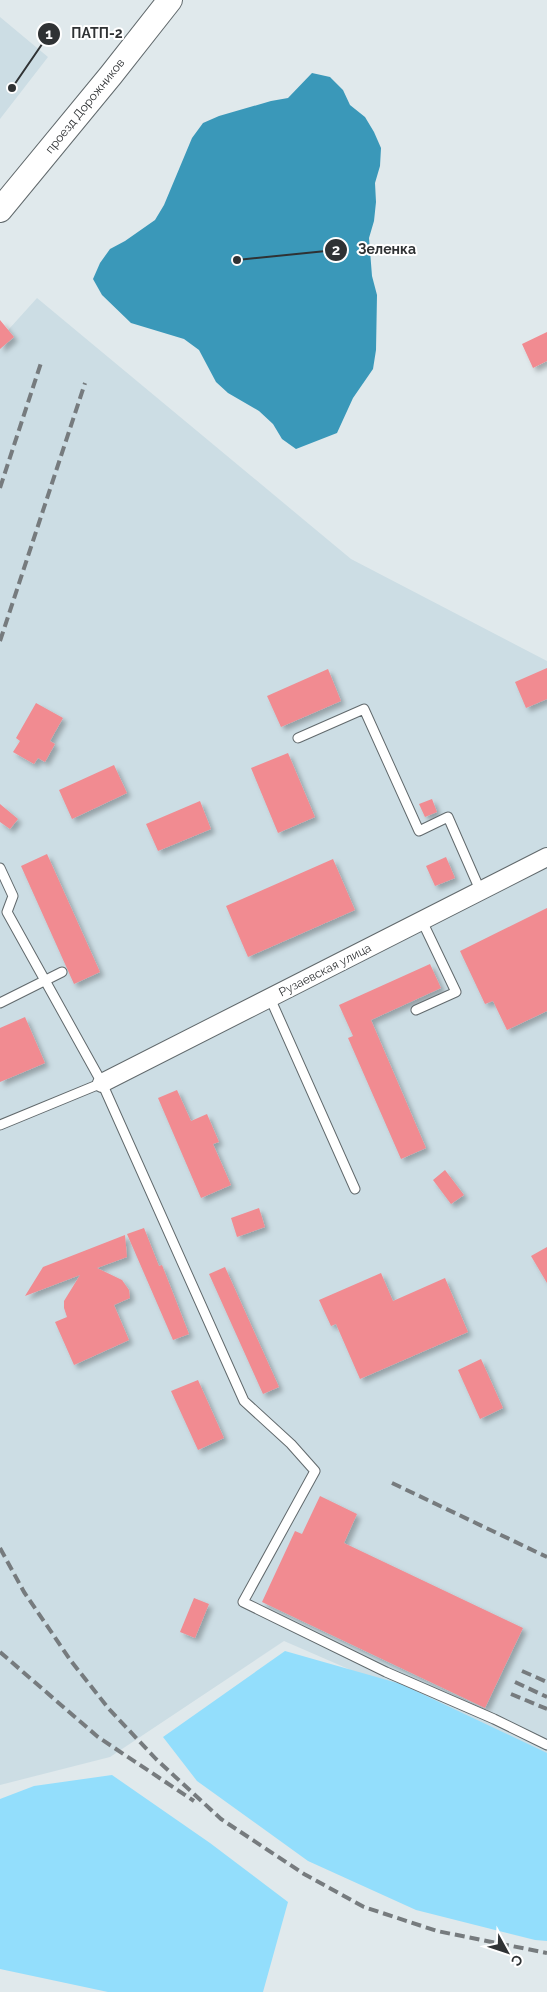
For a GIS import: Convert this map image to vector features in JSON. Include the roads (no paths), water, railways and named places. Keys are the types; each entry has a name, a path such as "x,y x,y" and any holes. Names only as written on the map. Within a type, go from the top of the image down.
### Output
{"main road":[{"name":"проезд Дорожников","path":"0,210 170,0"}],"street":[{"name":"Рузаевская улица","path":"102,1083 480,890 547,858"}],"lane":[{"path":"298,738 364,709 419,831 448,817 480,890"},
{"path":"0,868 13,896 7,912 102,1083 244,1401 291,1444 315,1471 243,1602 386,1672 494,1719 547,1745"},
{"path":"416,1010 456,992 422,920"},
{"path":"0,1003 62,972"},
{"path":"270,998 355,1188"},
{"path":"0,1125 102,1083"}],"railway":[{"path":"0,488 41,363"},
{"path":"0,641 85,383"},
{"path":"392,1483 547,1557"},
{"path":"0,1548 24,1592 71,1661 109,1709 156,1759 221,1819 304,1874 364,1907 437,1931 547,1953"},
{"path":"0,1652 98,1737 194,1801"},
{"path":"522,1671 547,1682"},
{"path":"515,1682 547,1697"},
{"path":"511,1694 547,1709"}],"place":[{"name":"ПАТП-2","path":"12,88"},
{"name":"Зеленка","path":"237,260"}]}
